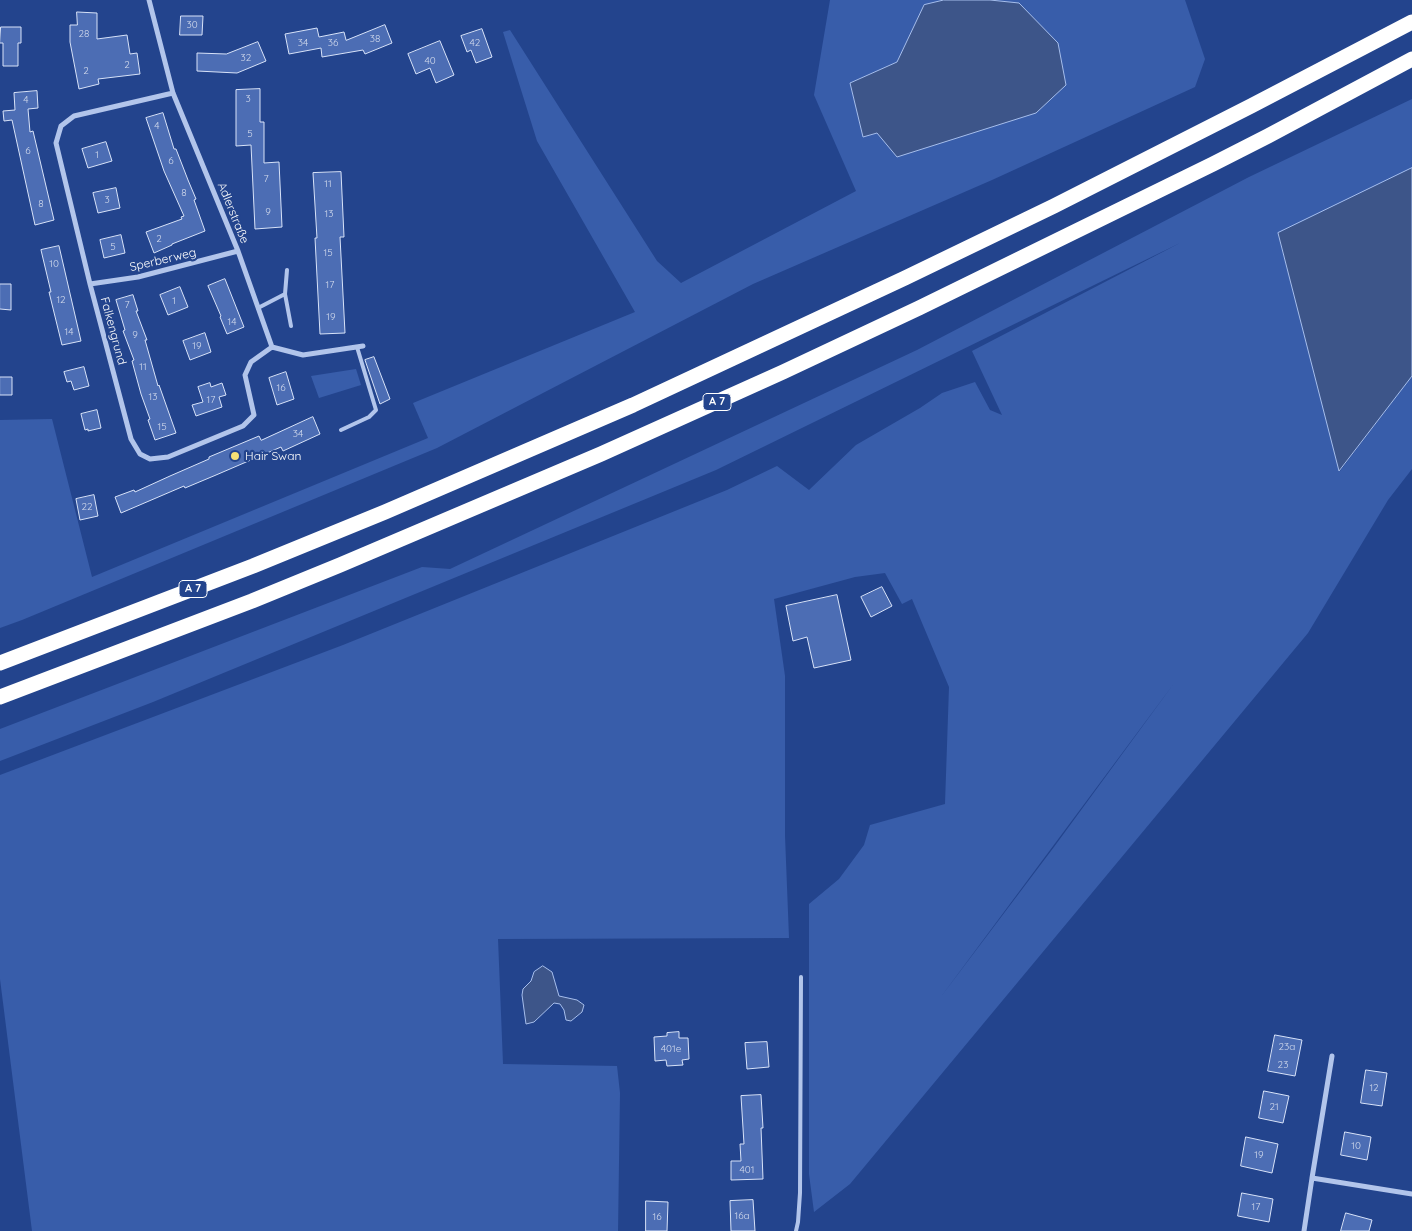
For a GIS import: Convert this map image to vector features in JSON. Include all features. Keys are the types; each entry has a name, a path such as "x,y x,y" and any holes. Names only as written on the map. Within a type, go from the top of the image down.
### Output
{"highway":[{"name":"A 7","path":"0,663 253,566 385,512 633,405 1054,206 1252,106 1412,22"},
{"name":"A 7","path":"0,698 331,569 602,454 918,308 1213,164 1412,59"}],"street":[{"name":"Adlerstraße","path":"149,0 173,93 238,251 272,346"},
{"name":"Falkengrund","path":"173,93 74,116 60,126 56,143 90,284 131,438 140,454 150,458 168,457 243,426 254,414 245,375 251,362 272,346"},
{"name":"Sperberweg","path":"90,284 138,277 238,251"},
{"path":"272,346 303,355 360,346"},
{"path":"1304,1231 1332,1056"},
{"path":"1312,1178 1412,1194"}],"lane":[{"path":"287,270 285,294 292,326"},
{"path":"258,308 285,294"},
{"path":"342,430 369,417 376,410 360,346"},
{"path":"796,1231 800,1193 801,976"}],"shaded area":[{"path":"830,0 944,0 924,5 897,62 850,83 863,137 877,133 1019,3 990,0 1185,0 1205,59 1195,87 992,180 753,284 437,448 0,628 0,420 52,419 92,577 428,438 413,403 635,312 537,141 503,32 510,30 657,261 681,283 856,191 814,95"},
{"path":"944,0 990,0 1019,3 1058,43 1066,85 1036,113 897,157 877,133 863,137 850,83 897,62 924,5"},
{"path":"1412,99 1412,168 1278,234 1340,471 1412,376 1412,469 1388,500 1308,633 850,1184 814,1212 809,1174 809,904 839,879 864,845 870,825 945,804 949,687 912,599 902,604 885,573 855,577 774,599 785,676 785,836 789,938 498,939 503,1064 617,1066 620,1093 618,1231 32,1231 0,979 0,775 343,645 727,490 777,466 809,490 856,445 942,393 975,382 990,410 1002,415 972,351 1180,243 716,470 153,702 0,761 0,729 422,567 450,569 917,350 1249,177","holes":["1175,682 1054,847 940,998"]},
{"path":"1412,168 1412,376 1339,471 1278,233"},
{"path":"356,369 361,385 319,398 311,376"},
{"path":"543,966 552,972 559,996 577,1000 584,1005 582,1012 571,1021 566,1020 564,1010 560,1004 554,1003 534,1022 526,1024 522,995 523,989 531,981 534,972"}],"building":[{"path":"77,12 97,13 97,39 127,35 130,54 137,53 140,74 98,79 99,84 79,89 70,42 70,25 77,25"},
{"path":"181,16 203,16 202,35 180,35"},
{"path":"385,25 392,43 365,54 363,50 322,57 321,48 289,54 285,34 317,28 319,37 344,32 346,40"},
{"path":"1,27 21,27 21,43 18,43 18,66 3,66 3,43 0,43"},
{"path":"482,29 492,57 476,63 471,50 467,52 461,36"},
{"path":"440,41 454,75 436,83 430,68 416,74 408,54"},
{"path":"258,42 266,61 237,73 197,71 197,53 226,54"},
{"path":"260,89 260,122 264,122 264,163 279,162 282,227 255,229 251,145 236,146 236,90"},
{"path":"37,91 38,108 28,109 30,132 33,131 54,220 35,225 12,120 4,121 3,111 15,110 14,93"},
{"path":"163,113 174,149 176,149 196,199 194,200 205,231 154,253 146,232 182,219 181,217 184,216 164,171 146,118"},
{"path":"106,142 112,161 88,168 82,149"},
{"path":"341,172 344,237 340,237 345,333 320,334 313,173"},
{"path":"116,188 120,208 98,213 93,193"},
{"path":"121,235 125,253 104,258 100,240"},
{"path":"59,246 81,341 62,345 41,250"},
{"path":"225,279 244,327 227,334 208,286"},
{"path":"0,284 11,284 11,310 0,309"},
{"path":"180,287 188,307 168,315 160,295"},
{"path":"133,295 138,311 136,311 147,340 145,340 158,386 176,433 155,440 132,361 134,360 123,331 125,330 116,300"},
{"path":"205,333 211,352 190,360 183,341"},
{"path":"374,357 390,399 380,404 365,360"},
{"path":"84,367 89,386 74,390 71,381 67,382 64,372"},
{"path":"286,372 294,399 277,405 269,378"},
{"path":"0,377 12,377 12,395 0,395"},
{"path":"210,383 211,387 222,383 226,395 219,397 222,407 196,416 192,405 203,402 198,387"},
{"path":"97,410 101,428 85,430 81,414"},
{"path":"313,417 320,434 283,451 281,447 121,513 115,497 134,490 135,492 209,459 209,457 259,436 261,440"},
{"path":"94,495 98,516 80,520 76,499"},
{"path":"882,587 892,606 871,617 861,597"},
{"path":"837,595 851,660 814,668 807,637 793,641 786,606"},
{"path":"679,1032 679,1038 688,1038 689,1059 682,1060 683,1065 667,1066 666,1060 655,1061 654,1037 667,1036 667,1033"},
{"path":"1275,1035 1302,1040 1295,1076 1268,1071"},
{"path":"767,1042 769,1067 747,1069 745,1043"},
{"path":"1366,1070 1387,1073 1382,1106 1361,1103"},
{"path":"1264,1091 1289,1096 1283,1123 1259,1118"},
{"path":"761,1095 763,1179 731,1180 731,1161 741,1161 740,1144 744,1144 741,1096"},
{"path":"1345,1132 1371,1137 1367,1160 1341,1155"},
{"path":"1246,1137 1278,1144 1272,1173 1241,1166"},
{"path":"1242,1193 1273,1199 1269,1222 1238,1216"},
{"path":"753,1200 755,1231 731,1231 730,1201"},
{"path":"646,1201 668,1202 667,1231 646,1231"},
{"path":"1346,1213 1372,1220 1369,1231 1341,1231"}],"place":[{"name":"Hair Swan","path":"235,456"}]}
